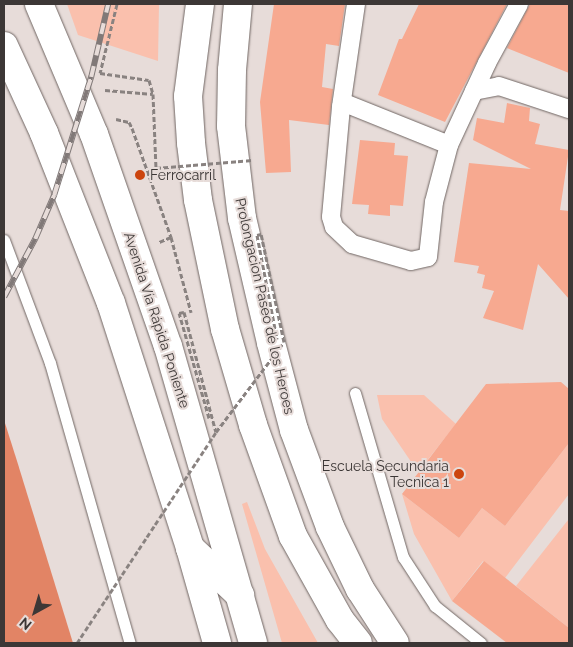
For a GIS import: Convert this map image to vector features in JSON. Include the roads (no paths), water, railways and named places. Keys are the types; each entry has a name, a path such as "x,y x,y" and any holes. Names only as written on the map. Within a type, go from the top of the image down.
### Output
{"main road":[{"name":"Avenida Vía Rápida Poniente","path":"39,4 87,117 168,346 253,643"},
{"path":"200,4 188,96 198,200 225,329 254,425 293,536 340,620 358,643"},
{"name":"Prolongacion Paseo de los Heroes","path":"238,4 232,70 231,126 242,218 294,430 330,526 360,589 395,643"},
{"path":"4,46 44,132 111,304 190,548 217,643"},
{"path":"190,548 240,595"}],"street":[{"path":"356,4 342,102 331,217 340,235 360,248 411,261 428,257 434,202 449,145 486,63 519,4"},
{"path":"486,63 499,86"},
{"path":"474,91 499,86 569,109"},
{"path":"342,102 449,145"}],"lane":[{"path":"4,240 50,363 130,643"},
{"path":"355,394 403,557 435,606 481,643"}],"railway":[{"path":"4,297 35,239 54,195 91,77 108,4"}],"place":[{"name":"Ferrocarril","path":"140,175"},
{"name":"Escuela Secundaria Tecnica 1","path":"459,474"}]}
